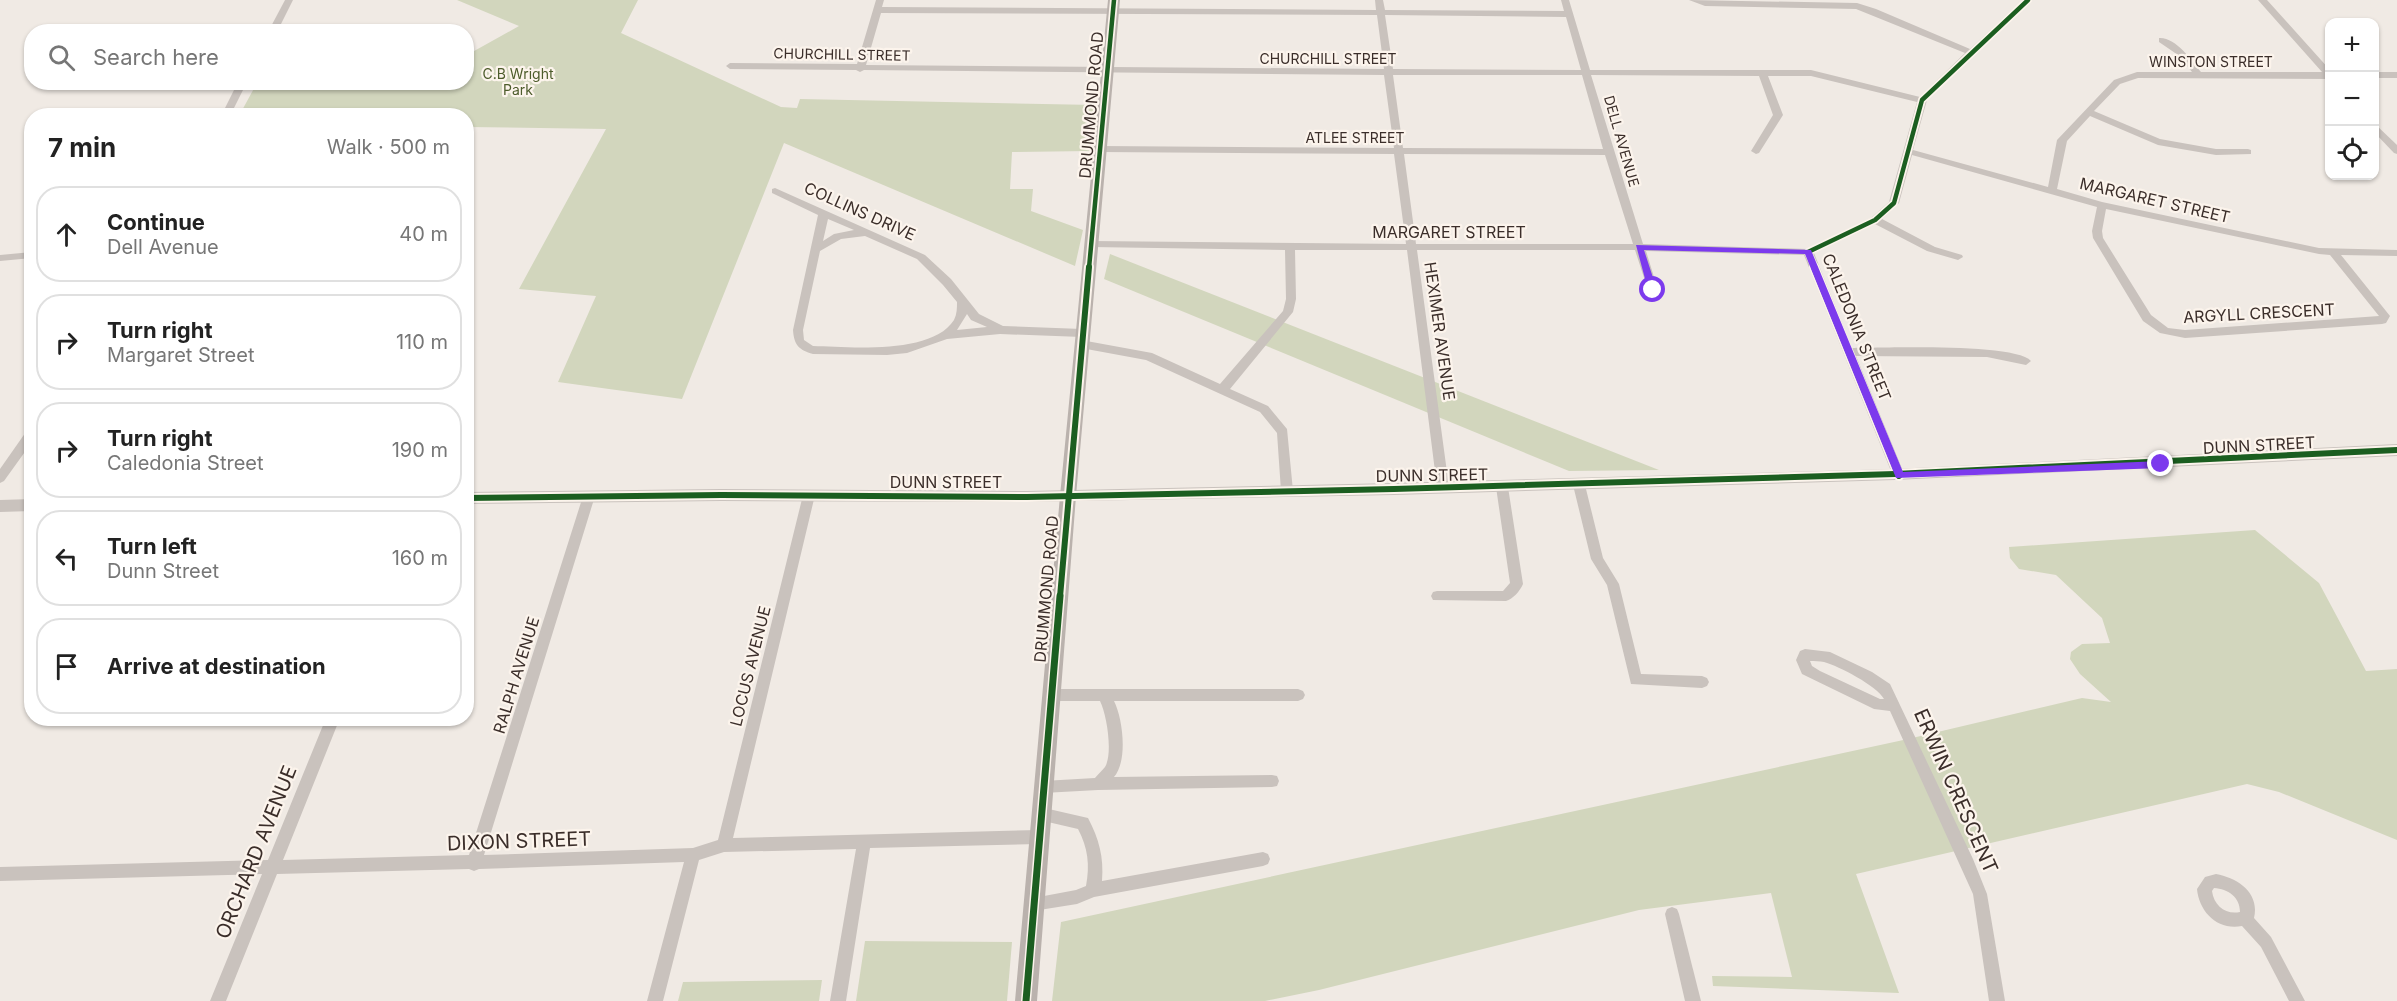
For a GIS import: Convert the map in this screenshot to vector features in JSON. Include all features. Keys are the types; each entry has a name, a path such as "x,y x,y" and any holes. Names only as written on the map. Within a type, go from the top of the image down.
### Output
{"main road":[{"name":"DRUMMOND ROAD","path":"1026,1001 1050,695 1114,6"}],"street":[{"path":"276,24 289,0"},
{"path":"860,69 880,0"},
{"name":"HEXIMER AVENUE","path":"1379,0 1443,487"},
{"name":"DELL AVENUE","path":"1566,0 1609,152 1653,290"},
{"path":"1693,0 1705,3 1857,6 1971,52"},
{"path":"1857,6 1865,0"},
{"path":"1922,100 2028,0"},
{"path":"2262,0 2326,72"},
{"path":"878,10 1114,6 1381,13 1570,14"},
{"path":"2162,40 2181,52 2198,74"},
{"name":"CHURCHILL STREET","path":"730,66 860,69 1811,73 1922,100"},
{"path":"1756,151 1778,115 1762,72"},
{"name":"WINSTON STREET","path":"2052,191 2062,141 2117,82 2137,75 2325,75"},
{"path":"2379,75 2397,75"},
{"path":"229,108 239,90"},
{"name":"CALEDONIA STREET","path":"1899,476 1808,252 1875,220 1894,203 1910,152 1922,100"},
{"path":"2088,112 2158,142 2216,153 2248,152"},
{"path":"2379,131 2397,151"},
{"name":"ATLEE STREET","path":"1101,148 1609,152"},
{"name":"MARGARET STREET","path":"1910,152 2102,205 2334,253 2397,253"},
{"name":"COLLINS DRIVE","path":"775,191 921,257 947,282 975,317 1000,330 1082,338 1148,356 1264,409 1283,432 1287,491"},
{"name":"ARGYLL CRESCENT","path":"2102,205 2097,231 2098,238 2147,318 2154,326 2166,332 2185,334 2382,320 2385,316 2334,253"},
{"path":"824,212 798,330 799,341 806,348 834,351 887,351 907,349 946,335 1000,330"},
{"path":"1875,220 1931,249 1958,257"},
{"path":"815,250 838,236 869,232"},
{"name":"MARGARET STREET","path":"1091,244 1290,247 1639,247 1808,252"},
{"path":"1222,390 1288,312 1291,299 1290,247"},
{"path":"0,258 24,256"},
{"path":"946,335 960,320 963,313 962,303"},
{"path":"1850,352 1987,353 2026,361"},
{"path":"0,478 24,444"},
{"name":"DUNN STREET","path":"474,498 809,495 1068,496 1502,487 1899,476 2173,464 2397,450"},
{"path":"1579,485 1597,559 1613,585 1636,681 1702,682"},
{"path":"1437,596 1506,597 1517,584 1502,487"},
{"name":"LOCUS AVENUE","path":"724,845 809,495"},
{"name":"RALPH AVENUE","path":"474,864 589,496"},
{"path":"0,506 24,505"},
{"name":"ERWIN CRESCENT","path":"1894,705 1879,705 1815,675 1807,670 1803,660 1805,655 1825,656 1867,676 1885,688 1894,705 1963,853 1980,894 1997,1001"},
{"path":"1050,695 1298,695"},
{"path":"1098,784 1113,768 1116,730 1111,709 1104,695"},
{"name":"ORCHARD AVENUE","path":"218,1001 330,726"},
{"path":"1043,787 1272,781"},
{"path":"1040,814 1083,823 1096,851 1093,890"},
{"name":"DIXON STREET","path":"0,874 273,866 474,864 693,855 724,845 1039,837"},
{"path":"838,1001 864,842"},
{"path":"655,1001 693,855"},
{"path":"1033,904 1077,897 1093,890 1263,859"},
{"path":"1672,914 1693,1001"},
{"path":"2244,918 2266,942 2297,1001"}],"green space":[{"name":"C.B Wright Park","path":"457,0 638,0 621,33 781,107 797,108 800,99 1096,105 1090,151 1012,152 1010,189 1033,189 1031,211 1083,230 1075,266 784,143 682,399 558,382 596,296 519,289 606,129 474,127 474,108 243,108 253,90 474,90 474,51 519,26"},
{"path":"1110,254 1659,470 1569,471 1104,279"},
{"path":"2255,530 2319,583 2366,671 2397,669 2397,840 2279,792 2247,784 1856,874 1899,993 1713,986 1712,976 1792,977 1771,893 1639,910 1319,990 1265,1001 1052,1001 1061,922 1908,739 2082,698 2111,702 2080,674 2070,659 2071,652 2082,644 2110,643 2102,618 2056,575 2019,569 2010,558 2009,547"},
{"path":"865,941 1012,942 1007,1001 856,1001"},
{"path":"822,980 819,1001 678,1001 683,982"}],"cycle path":[{"path":"1026,1001 1068,496 1114,0"},
{"path":"1899,476 1808,252 1875,220 1894,203 1922,100 2028,0"},
{"path":"474,498 721,495 1027,497 1394,489 1895,474 2397,450"}],"route":[{"path":"1653,290 1639,247 1780,249 1808,252 1899,476 2161,464"}]}
